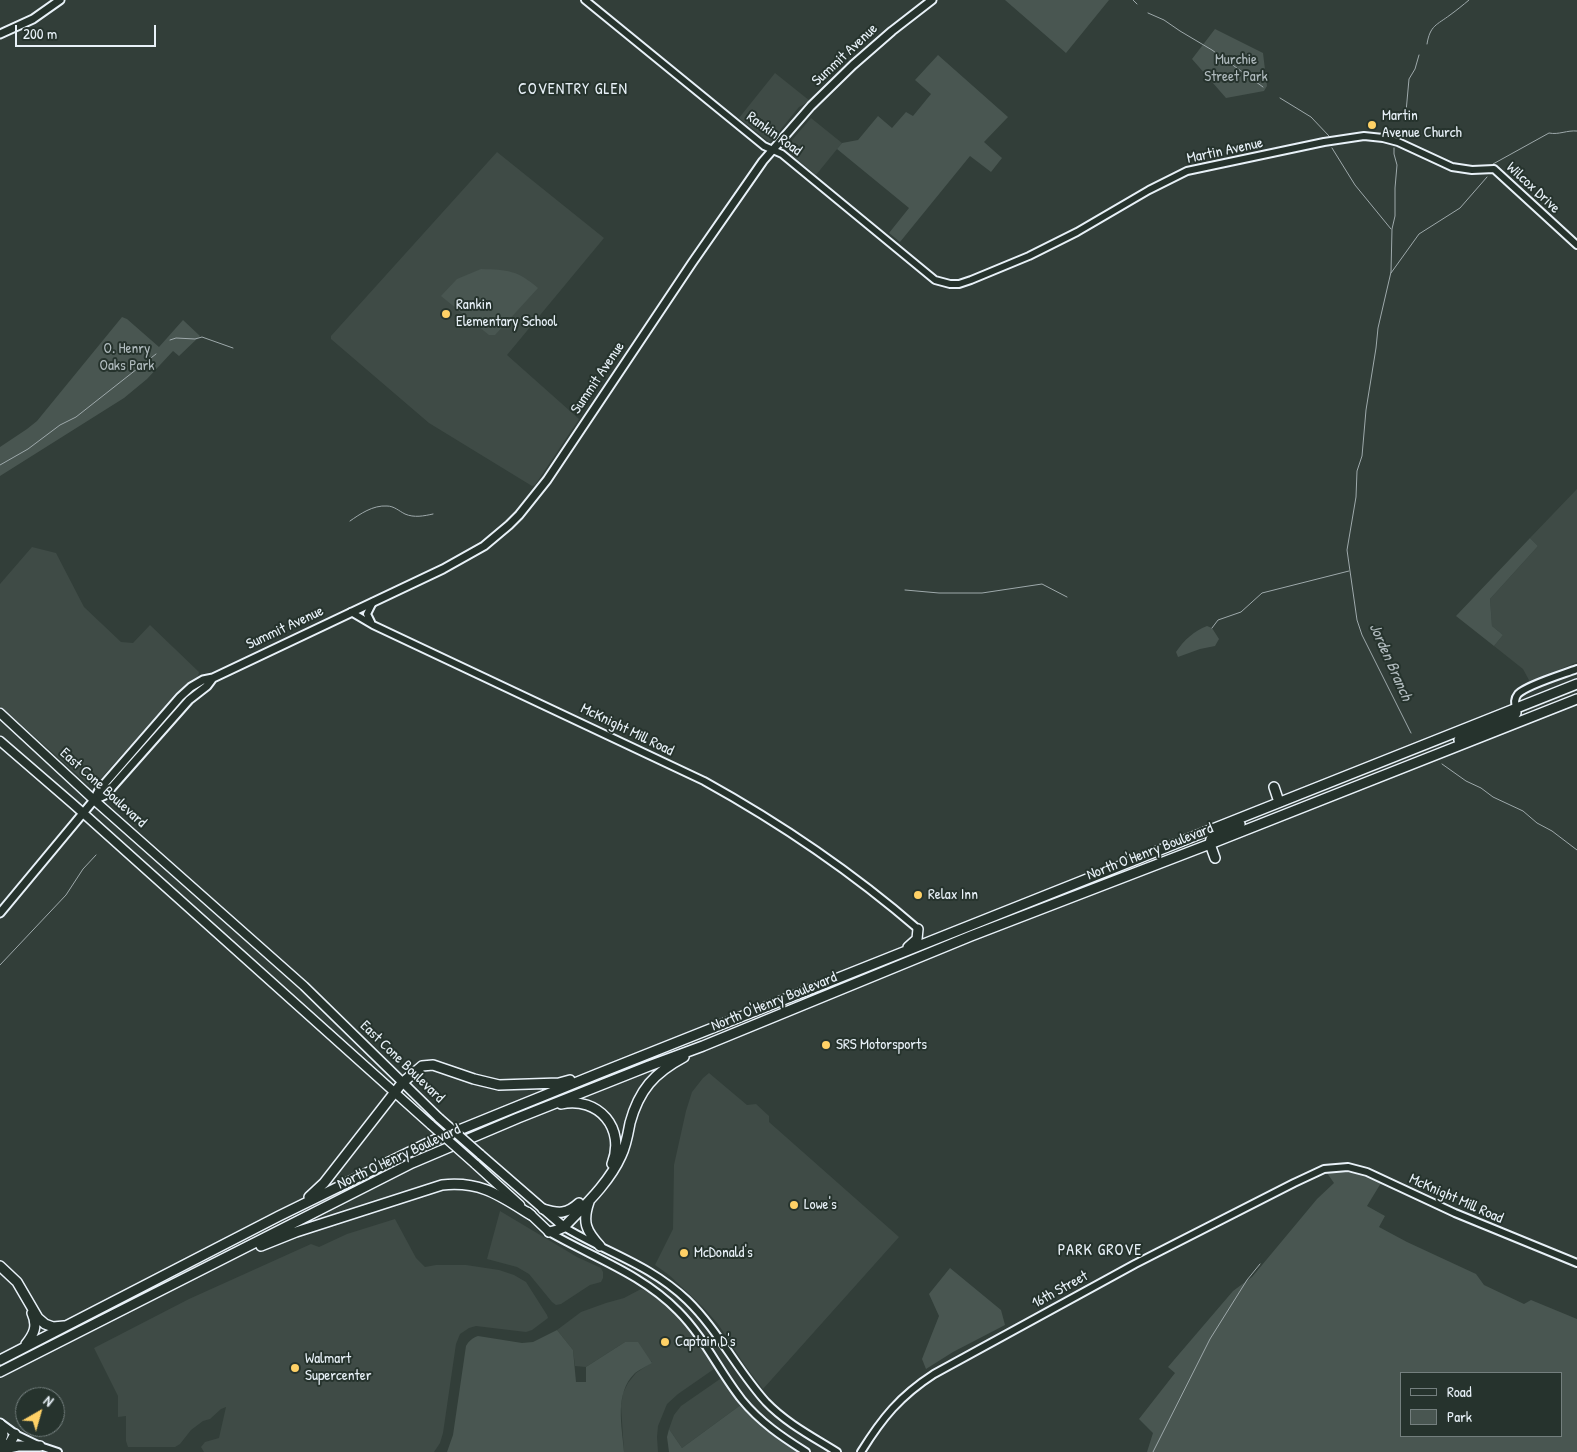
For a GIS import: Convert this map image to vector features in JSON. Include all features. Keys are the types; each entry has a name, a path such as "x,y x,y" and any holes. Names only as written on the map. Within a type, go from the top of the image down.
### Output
{"highway":[{"name":"North O'Henry Boulevard","path":"0,1360 279,1216 432,1141 1577,684"},
{"name":"North O'Henry Boulevard","path":"0,1372 412,1163 518,1118 704,1046 971,936 1577,699"},
{"path":"1446,750 1450,743 1513,717 1516,709"},
{"path":"1215,858 1210,844 1214,836 1279,802 1274,787"},
{"path":"918,929 927,937 936,939"},
{"path":"902,952 917,939 918,929"},
{"path":"549,1232 564,1227 613,1171 622,1154 633,1114 644,1089 660,1072 704,1046"},
{"path":"279,1216 315,1192 324,1183 394,1092 422,1066 432,1065 499,1085 559,1083 597,1074"},
{"path":"518,1118 557,1105 577,1103 599,1111 609,1121 615,1134 617,1144 616,1155 611,1167 585,1197 566,1213 558,1214 543,1210"},
{"path":"209,1266 296,1232 442,1185 458,1183 478,1186 531,1215"},
{"path":"590,1198 585,1213 586,1225 592,1237 600,1246"},
{"path":"0,1266 16,1282 38,1318 45,1324 53,1326 66,1325"},
{"path":"22,1349 32,1337 36,1320 26,1297"},
{"path":"0,1424 3,1435 0,1443"},
{"path":"0,1443 15,1434"},
{"path":"0,1449 10,1443 15,1434"},
{"path":"0,1449 18,1446 40,1446"}],"main road":[{"path":"0,34 33,19 60,0"},
{"name":"Summit Avenue","path":"0,913 94,800 99,790 166,711 191,687 444,568 484,546 519,515 546,480 692,263 772,150 811,106 853,65 932,0"},
{"name":"East Cone Boulevard","path":"0,713 94,800 304,986 439,1118 564,1227"},
{"name":"East Cone Boulevard","path":"0,741 83,813 549,1232"},
{"path":"0,1424 15,1434"}],"street":[{"name":"Rankin Road","path":"586,0 764,146 782,154 935,280 950,284"},
{"name":"Martin Avenue","path":"950,284 971,280 1029,256 1077,232 1168,180 1187,171 1200,168 1364,136 1397,142 1442,164 1472,170 1494,169"},
{"name":"Wilcox Drive","path":"1494,169 1577,245"},
{"path":"373,625 367,614 374,601"},
{"name":"McKnight Mill Road","path":"352,612 373,625 704,781 752,807 837,864 918,929"},
{"path":"1516,709 1514,701 1518,694 1527,688 1577,669"},
{"name":"McKnight Mill Road","path":"1324,1169 1348,1167 1367,1172 1455,1213 1577,1263"},
{"name":"16th Street","path":"861,1452 879,1423 897,1403 934,1374 1135,1264 1324,1169"},
{"name":"East Cone Boulevard","path":"564,1227 644,1268 685,1299 708,1324 766,1401 786,1420 837,1452"},
{"name":"East Cone Boulevard","path":"549,1232 630,1275 677,1310 697,1332 735,1390 754,1414 768,1427 806,1452"},
{"path":"21,1437 58,1452"}],"shaded area":[{"path":"775,73 810,101 799,107 769,142 739,118"},
{"path":"811,118 842,143 816,175 788,152 786,147"},
{"name":"Rankin Elementary School","path":"497,152 604,238 507,355 579,419 535,485 532,486 429,423 331,339 331,336"},
{"path":"1577,489 1577,662 1530,682 1523,669 1494,646 1503,635 1492,626 1490,599 1538,546 1530,538"},
{"path":"32,547 56,553 84,607 121,642 133,643 150,625 199,672 198,677 171,700 94,786 88,784 0,706 0,584"},
{"path":"709,1073 747,1105 756,1104 769,1116 769,1122 899,1237 763,1389 718,1324 669,1275 655,1265 673,1229 674,1165 686,1111 692,1092"},
{"path":"500,1211 577,1257 601,1268 603,1278 601,1282 590,1285 561,1304 556,1305 529,1274 517,1267 487,1259"},
{"path":"395,1219 416,1258 425,1267 466,1265 499,1270 514,1275 526,1282 548,1318 532,1330 526,1332 476,1326 460,1334 456,1344 443,1433 440,1443 434,1452 204,1452 201,1447 205,1442 219,1438 226,1407 191,1430 180,1444 175,1447 128,1447 126,1441 126,1416 118,1417 118,1396 94,1348 189,1299 311,1244 319,1247 347,1234"},
{"path":"641,1289 647,1290 658,1298 677,1316 696,1336 715,1366 714,1369 667,1404 658,1426 658,1452 624,1452 621,1406 623,1393 636,1373 652,1362 625,1342 586,1367 575,1366 573,1350 557,1330 581,1312 624,1298"},
{"path":"720,1379 724,1379 742,1404 682,1448 669,1429 674,1415 681,1406"}],"green space":[{"path":"1005,0 1109,0 1066,53"},
{"name":"Murchie Street Park","path":"1215,29 1263,53 1267,86 1264,91 1226,98 1192,59"},
{"path":"938,55 1008,117 984,142 1002,158 991,172 970,156 900,242 889,233 909,208 837,149 842,143 858,140 878,116 892,128 906,112 913,116 931,94 915,80"},
{"path":"481,269 518,274 538,288 495,335 489,335 441,296 457,279"},
{"name":"O. Henry Oaks Park","path":"122,317 127,319 159,347 183,320 200,336 179,356 173,351 147,379 124,398 0,476 0,447 37,421"},
{"path":"1530,538 1538,546 1490,599 1492,626 1503,635 1494,646 1456,616"},
{"path":"1207,626 1212,628 1219,639 1215,646 1178,657 1176,652 1186,640 1198,630"},
{"path":"1327,1173 1354,1173 1381,1183 1367,1206 1385,1216 1379,1227 1476,1274 1484,1285 1524,1304 1531,1300 1577,1319 1577,1452 1147,1452 1153,1433 1139,1419 1175,1373 1168,1367 1233,1291 1252,1277 1317,1199 1334,1183"},
{"path":"950,1268 1001,1310 1005,1325 953,1352 926,1369 922,1359 939,1316 929,1294"},
{"path":"557,1330 573,1350 576,1382 586,1382 586,1367 625,1342 638,1342 652,1363 635,1373 628,1381 624,1390 621,1421 624,1452 447,1452 453,1435 466,1346 470,1341 478,1336 522,1343 533,1342"},
{"path":"742,1404 763,1427 799,1452 669,1452 667,1437 669,1429 682,1448"}],"waterway":[{"path":"1133,0 1137,4"},
{"path":"1427,44 1432,29 1469,0"},
{"path":"1148,13 1164,20 1212,50 1263,87"},
{"path":"1406,112 1409,79 1415,69 1419,55"},
{"path":"1280,98 1311,117 1329,136"},
{"path":"1493,164 1549,133 1577,131"},
{"path":"1332,148 1355,185 1391,229"},
{"path":"1394,148 1397,165 1391,272 1378,328 1366,410 1362,456 1357,471 1356,497 1347,550 1357,620 1362,635 1411,733"},
{"path":"1391,273 1419,234 1460,208 1487,177"},
{"path":"170,340 202,337 233,348"},
{"path":"0,465 28,449 60,425 76,417 156,354"},
{"path":"350,521 367,510 382,506 392,507 412,516 433,514"},
{"name":"Jorden Branch","path":"1212,628 1218,620 1241,612 1262,593 1349,571"},
{"path":"905,590 939,593 982,593 1042,584 1067,597"},
{"name":"Jorden Branch","path":"1442,764 1493,797 1523,811 1537,823 1552,831 1577,850"},
{"path":"0,965 66,895 83,869 96,855"},
{"path":"1153,1452 1210,1339 1247,1280 1260,1264"}],"place":[{"name":"Martin Avenue Church","path":"1372,125"},
{"name":"Rankin Elementary School","path":"446,314"},
{"name":"Relax Inn","path":"918,895"},
{"name":"SRS Motorsports","path":"826,1045"},
{"name":"Lowe's","path":"794,1205"},
{"name":"McDonald's","path":"684,1253"},
{"name":"Captain D's","path":"665,1342"},
{"name":"Walmart Supercenter","path":"295,1368"}],"district":[{"name":"COVENTRY GLEN","path":"573,90"},
{"name":"PARK GROVE","path":"1100,1251"}]}
